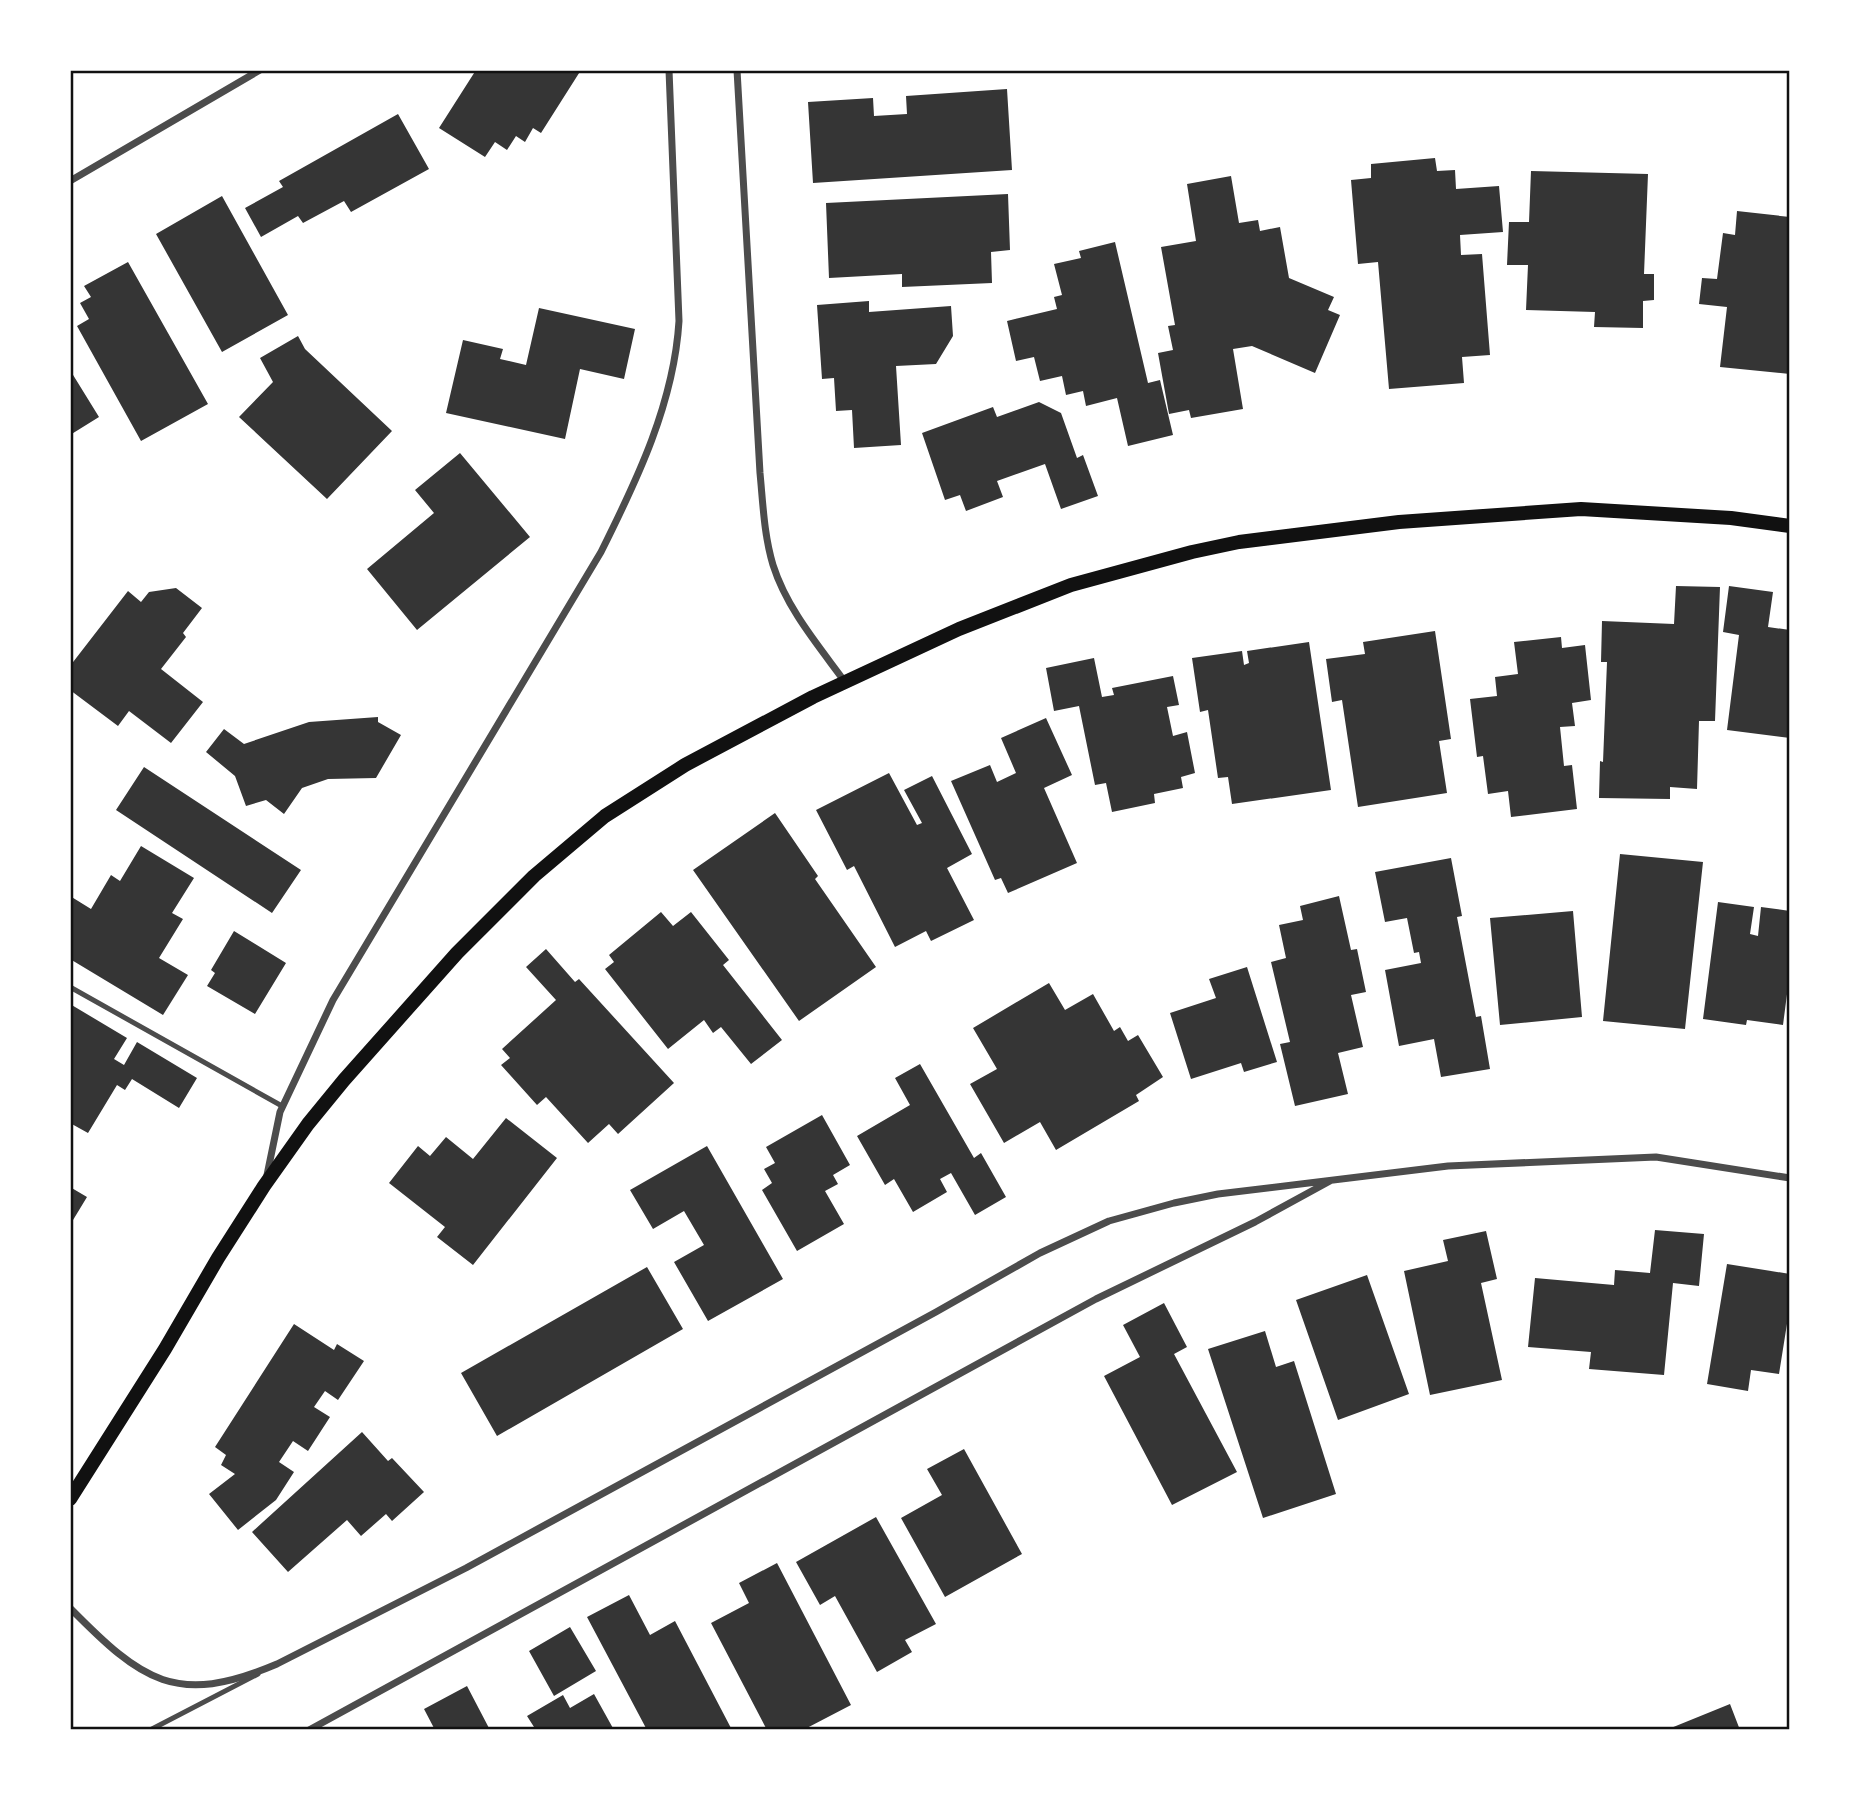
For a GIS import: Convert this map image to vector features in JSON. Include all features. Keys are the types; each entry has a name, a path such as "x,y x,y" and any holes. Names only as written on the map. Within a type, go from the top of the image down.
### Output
{"main road":[{"path":"70,1499 264,1185 308,1124 372,1047 481,928 567,847 605,816 656,782 845,681 1035,598 1152,562 1239,542 1399,522 1581,509 1731,518 1790,526"}],"street":[{"path":"70,181 260,70"},
{"path":"264,1185 282,1106 346,976 601,552 635,484 650,445 675,359 679,321 669,70"},
{"path":"737,70 759,459 766,536 778,579 791,604 845,681"},
{"path":"70,1608 122,1658 146,1674 191,1685 212,1685 248,1676 277,1664 466,1568 1082,1232 1174,1203 1218,1194 1448,1166 1656,1157 1790,1178"},
{"path":"309,1730 1096,1299 1255,1222 1334,1179"}],"lane":[{"path":"70,987 282,1106"},
{"path":"150,1730 277,1664"}],"building":[{"path":"476,70 581,70 541,133 533,128 525,142 516,136 507,150 495,142 485,157 439,128"},
{"path":"1007,89 1012,170 813,183 808,102 873,98 874,116 907,114 906,96"},
{"path":"398,114 429,169 351,212 344,201 303,223 298,216 261,237 245,208 283,187 279,181"},
{"path":"1435,158 1437,171 1455,170 1456,189 1499,186 1503,232 1460,235 1461,255 1482,254 1490,355 1462,357 1464,383 1389,389 1378,262 1358,264 1351,180 1371,178 1371,164"},
{"path":"1531,171 1648,174 1644,274 1654,274 1654,300 1643,301 1643,328 1594,327 1595,312 1526,310 1528,265 1507,265 1509,222 1529,222"},
{"path":"1231,176 1239,223 1258,220 1260,231 1280,227 1289,278 1334,297 1328,310 1340,315 1315,373 1252,346 1233,349 1243,409 1191,418 1189,410 1169,414 1158,353 1173,350 1168,326 1175,325 1161,247 1196,241 1187,184"},
{"path":"1008,194 1010,250 991,252 992,283 902,287 902,274 829,278 826,203"},
{"path":"222,196 288,315 222,352 156,234"},
{"path":"1737,211 1790,217 1790,374 1720,367 1727,307 1699,304 1702,278 1717,279 1723,233 1735,235"},
{"path":"1115,242 1148,383 1160,380 1173,435 1128,446 1117,398 1086,406 1083,391 1066,395 1062,376 1040,381 1034,357 1016,361 1007,321 1057,309 1054,297 1062,295 1054,264 1081,258 1079,251"},
{"path":"128,262 208,404 141,441 77,326 89,319 80,303 91,297 84,286"},
{"path":"869,301 869,312 951,306 953,336 936,364 896,366 901,445 854,448 852,410 836,411 834,378 822,379 817,305"},
{"path":"539,308 635,329 624,379 580,369 565,439 446,413 463,340 503,349 500,359 526,365"},
{"path":"298,336 305,349 392,431 327,499 239,417 273,382 260,358"},
{"path":"70,370 99,417 70,435"},
{"path":"1039,402 1061,413 1077,458 1083,455 1098,496 1061,509 1045,464 997,481 1003,497 966,511 960,495 945,500 922,433 993,407 997,417"},
{"path":"460,453 530,537 417,630 367,569 434,513 415,490"},
{"path":"1676,586 1720,587 1715,721 1699,721 1697,789 1670,787 1670,799 1599,798 1607,662 1601,662 1602,621 1674,624"},
{"path":"1729,586 1773,592 1768,627 1790,630 1790,738 1727,730 1739,635 1723,632"},
{"path":"176,588 202,608 183,633 186,637 161,669 203,702 171,743 129,711 118,726 70,690 70,666 128,591 141,602 149,592"},
{"path":"1435,631 1451,739 1439,741 1447,793 1358,807 1342,700 1332,702 1326,659 1365,654 1363,642"},
{"path":"1561,637 1562,648 1585,645 1591,700 1572,703 1575,726 1560,727 1564,766 1572,765 1577,809 1511,817 1508,791 1488,794 1483,756 1477,757 1470,699 1497,696 1495,677 1518,674 1514,642"},
{"path":"1309,642 1331,790 1232,804 1228,777 1218,778 1208,710 1200,712 1192,658 1242,651 1244,665 1249,663 1247,651"},
{"path":"1094,658 1102,697 1114,695 1112,688 1173,676 1179,705 1167,707 1173,736 1187,732 1195,773 1181,777 1183,788 1154,794 1155,803 1112,812 1106,783 1095,785 1079,706 1054,711 1046,668"},
{"path":"378,717 378,722 401,735 376,778 328,779 302,788 284,814 266,800 246,806 235,776 206,752 224,729 244,744 309,722"},
{"path":"1046,718 1072,775 1044,788 1077,863 1008,893 1001,878 995,880 951,781 990,765 997,782 1016,773 1001,738"},
{"path":"144,767 301,870 272,913 116,810"},
{"path":"889,773 917,825 922,823 904,790 932,776 972,854 947,868 974,920 931,941 926,931 895,947 854,866 847,870 816,810"},
{"path":"775,813 818,876 815,879 876,967 799,1021 693,870"},
{"path":"141,846 194,878 172,913 183,919 159,958 188,975 163,1015 70,959 70,896 91,909 111,875 120,881"},
{"path":"1620,854 1703,862 1685,1029 1603,1021"},
{"path":"1451,858 1462,916 1457,917 1476,1017 1481,1016 1490,1069 1441,1077 1434,1039 1399,1046 1385,970 1421,963 1419,952 1414,953 1407,918 1385,922 1375,872"},
{"path":"1339,896 1351,950 1357,949 1366,992 1351,995 1363,1047 1338,1053 1348,1094 1295,1106 1280,1044 1290,1042 1271,962 1286,958 1279,925 1303,920 1300,906"},
{"path":"1718,902 1754,907 1750,934 1758,936 1761,907 1790,911 1790,971 1783,1025 1747,1020 1746,1025 1703,1019"},
{"path":"1573,911 1582,1017 1500,1025 1490,918"},
{"path":"661,912 673,926 691,912 729,960 723,965 782,1040 751,1064 721,1027 713,1033 704,1020 668,1049 605,969 614,962 609,955"},
{"path":"234,931 286,963 255,1014 207,986 215,973 211,970"},
{"path":"546,949 575,982 579,979 674,1083 618,1134 609,1124 588,1143 546,1097 537,1105 501,1065 510,1058 502,1049 556,1000 526,967"},
{"path":"1247,967 1277,1062 1244,1072 1241,1063 1191,1079 1170,1013 1216,998 1209,979"},
{"path":"1049,983 1065,1010 1093,994 1114,1031 1120,1027 1128,1041 1138,1035 1163,1077 1136,1095 1139,1101 1056,1150 1040,1122 1004,1143 970,1084 997,1069 973,1028"},
{"path":"70,1004 127,1038 114,1059 124,1065 137,1042 197,1078 179,1108 132,1079 125,1090 117,1085 88,1133 70,1123"},
{"path":"920,1064 974,1158 981,1153 1006,1197 975,1215 951,1173 940,1179 947,1192 913,1212 894,1179 885,1185 857,1136 910,1105 895,1078"},
{"path":"822,1115 850,1165 833,1175 838,1184 825,1191 844,1224 797,1251 762,1190 772,1183 764,1169 775,1163 766,1147"},
{"path":"506,1118 557,1158 473,1265 437,1237 445,1227 389,1183 418,1146 430,1156 446,1137 473,1159"},
{"path":"707,1146 783,1279 708,1321 674,1262 704,1245 684,1211 653,1229 630,1190"},
{"path":"70,1187 87,1197 70,1225"},
{"path":"1655,1230 1704,1234 1699,1286 1673,1283 1664,1375 1589,1369 1591,1352 1528,1347 1535,1278 1614,1285 1615,1270 1650,1273"},
{"path":"1486,1231 1497,1279 1481,1283 1502,1380 1430,1395 1404,1271 1448,1261 1443,1240"},
{"path":"1727,1264 1790,1274 1790,1305 1779,1374 1751,1370 1748,1391 1707,1384"},
{"path":"647,1267 683,1329 497,1436 461,1373"},
{"path":"1367,1275 1409,1394 1338,1420 1296,1300"},
{"path":"1164,1303 1187,1347 1174,1354 1237,1472 1172,1505 1104,1376 1140,1357 1123,1325"},
{"path":"294,1324 334,1350 337,1344 364,1361 338,1400 325,1391 314,1407 330,1417 308,1451 293,1441 279,1462 294,1472 276,1500 238,1530 209,1494 235,1474 221,1465 226,1455 215,1447"},
{"path":"1265,1331 1276,1367 1294,1361 1336,1494 1263,1518 1208,1349"},
{"path":"362,1432 388,1461 392,1458 424,1492 392,1521 386,1514 361,1536 347,1520 288,1572 252,1532"},
{"path":"964,1449 1022,1554 945,1597 901,1518 942,1495 927,1469"},
{"path":"876,1517 936,1624 905,1640 912,1652 877,1672 835,1596 820,1605 796,1562"},
{"path":"777,1563 851,1705 803,1730 767,1730 711,1623 749,1603 739,1583"},
{"path":"629,1595 650,1635 675,1621 732,1730 647,1730 587,1617"},
{"path":"570,1627 596,1671 554,1696 529,1651"},
{"path":"467,1686 490,1730 435,1730 424,1709"},
{"path":"594,1694 614,1730 529,1730 534,1727 527,1716 563,1695 570,1708"},
{"path":"1730,1704 1740,1730 1666,1730"}]}
